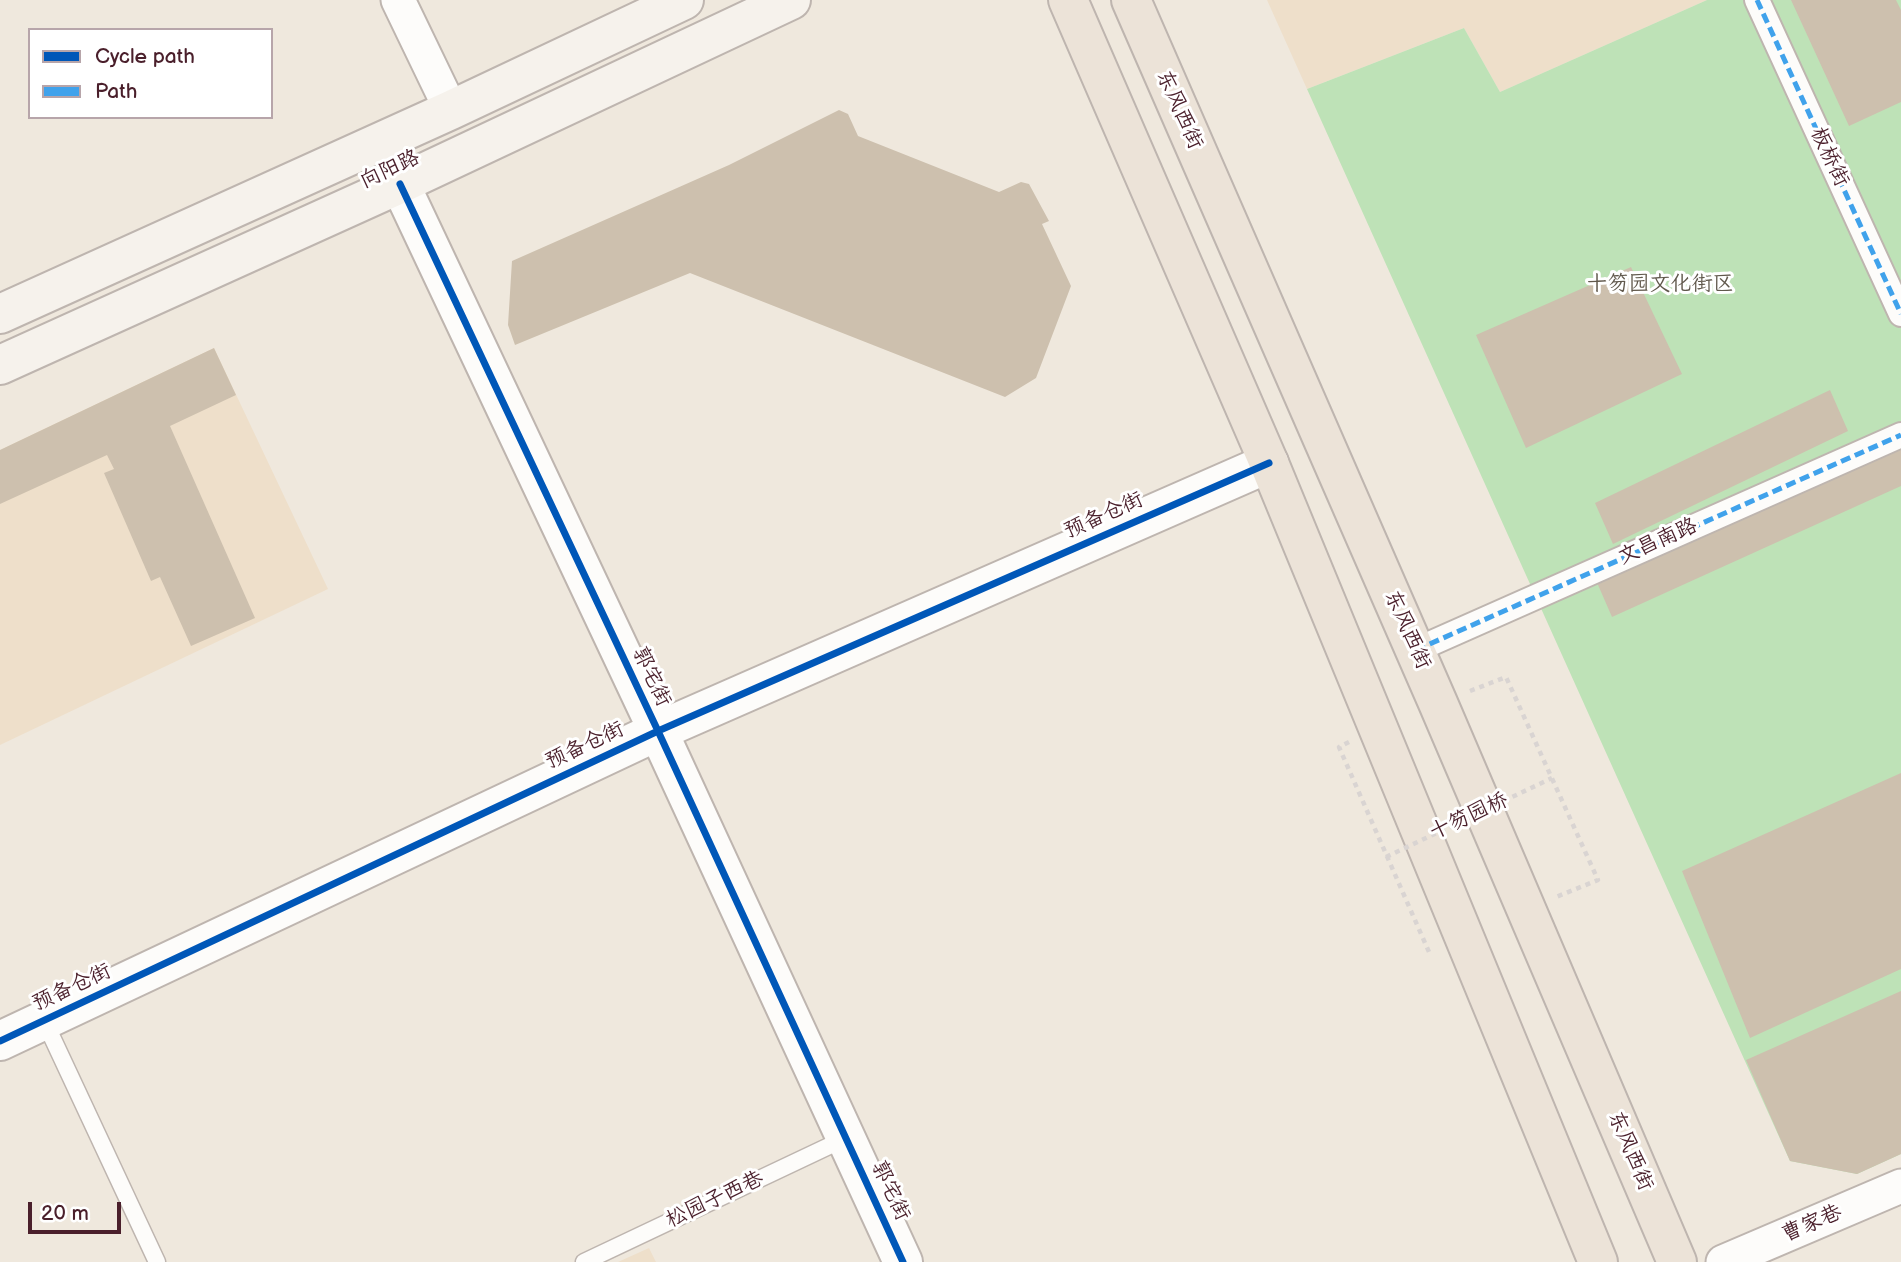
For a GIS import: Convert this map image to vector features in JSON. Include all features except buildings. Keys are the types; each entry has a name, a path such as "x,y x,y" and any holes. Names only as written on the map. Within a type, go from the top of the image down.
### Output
{"main road":[{"name":"向阳路","path":"0,314 451,110 684,0"},
{"name":"向阳路","path":"0,366 400,184 791,0"},
{"path":"1068,0 1269,463 1598,1262"},
{"name":"东风西街","path":"1131,0 1416,650 1677,1262"}],"street":[{"path":"398,0 451,110"},
{"name":"板桥街","path":"1757,0 1901,314"},
{"name":"郭宅街","path":"400,184 658,731 903,1262"},
{"name":"文昌南路","path":"1416,650 1901,435"},
{"name":"预备仓街","path":"0,1041 658,731 1269,463"},
{"name":"曹家巷","path":"1723,1262 1901,1186"}],"lane":[{"path":"44,1020 156,1262"},
{"name":"松园子西巷","path":"584,1262 846,1139"}],"path":[{"path":"1506,677 1598,880 1527,909"},
{"path":"1339,747 1429,952"}],"shaded area":[{"path":"1267,0 1707,0 1500,92 1464,28 1307,89"},
{"path":"214,348 328,589 0,745 0,450"},
{"path":"649,1248 656,1262 618,1262"}],"green space":[{"name":"十笏园文化街区","path":"1707,0 1901,0 1901,1154 1857,1174 1790,1161 1307,89 1464,28 1500,92"}],"marked path":[{"path":"1757,0 1901,314"},
{"path":"1416,650 1901,435"}],"cycle path":[{"path":"400,184 658,731 903,1262"},
{"path":"0,1041 658,731 1269,463"}]}
